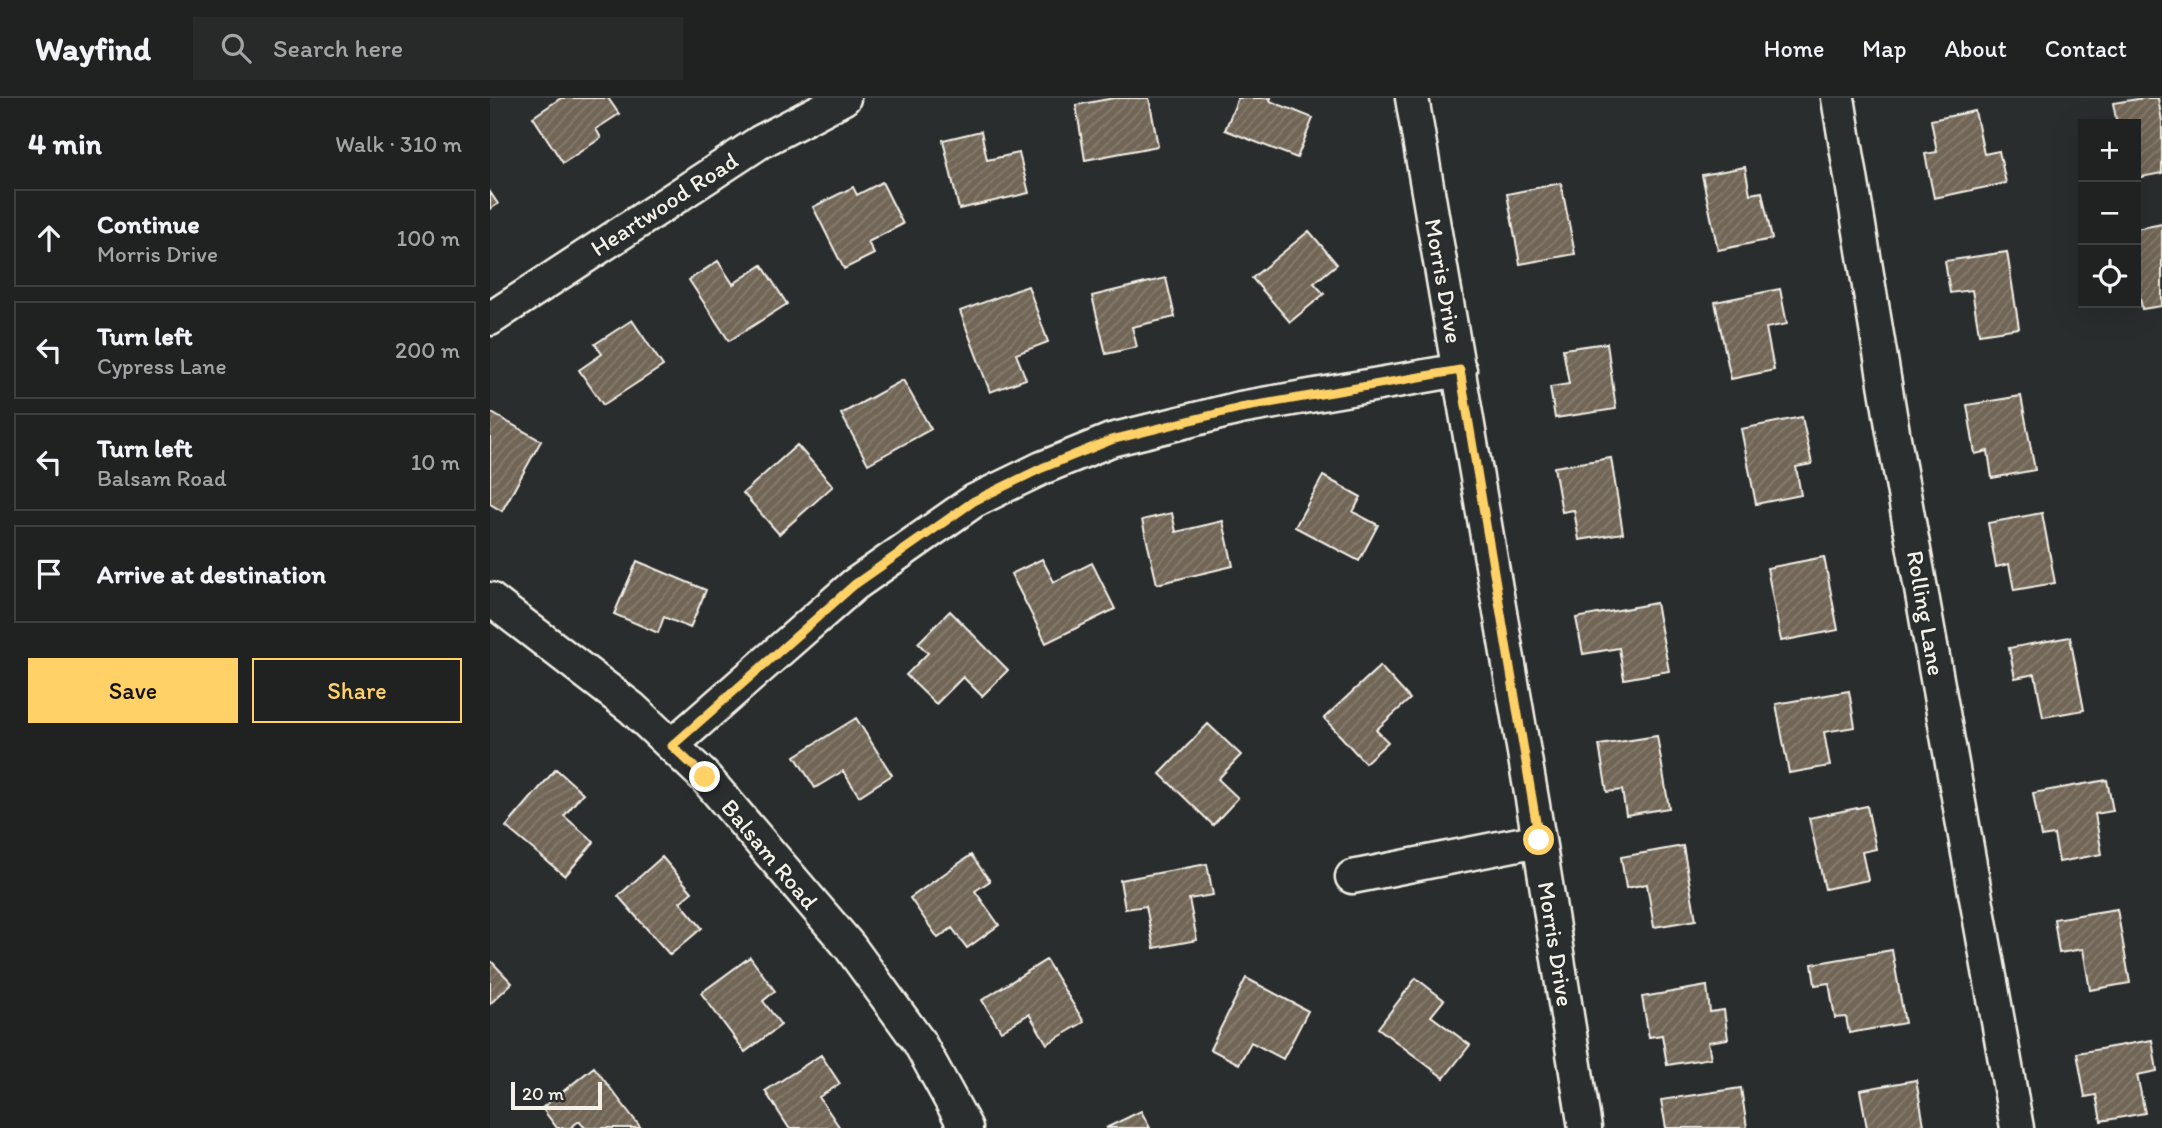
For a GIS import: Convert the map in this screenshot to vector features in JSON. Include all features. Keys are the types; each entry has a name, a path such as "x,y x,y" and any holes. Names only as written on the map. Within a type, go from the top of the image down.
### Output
{"street":[{"name":"Heartwood Road","path":"490,319 760,142 844,98"},
{"name":"Morris Drive","path":"1412,98 1539,840 1585,1128"},
{"name":"Rolling Lane","path":"1838,98 1893,432 2017,1128"},
{"path":"672,746 854,585 974,501 1042,468 1111,440 1240,408 1460,370"},
{"name":"Balsam Road","path":"490,599 632,708 705,777 850,947 919,1042 966,1128"},
{"path":"1352,877 1539,840"}],"building":[{"path":"561,98 608,98 619,114 596,129 601,138 563,163 533,117"},
{"path":"1114,98 1149,98 1158,146 1085,160 1076,105"},
{"path":"1238,98 1271,98 1270,101 1313,118 1297,158 1225,130"},
{"path":"2158,98 2162,121 2162,173 2141,177 2141,119 2116,119 2113,103"},
{"path":"1975,111 1984,154 1999,151 2006,183 1934,198 1925,154 1937,152 1931,120"},
{"path":"981,131 987,160 1019,153 1029,193 959,209 943,140"},
{"path":"1745,167 1750,194 1762,192 1772,239 1718,250 1702,175"},
{"path":"882,182 903,224 868,242 874,254 844,269 813,207 853,187 857,195"},
{"path":"1561,183 1575,254 1520,264 1507,194"},
{"path":"490,192 498,204 490,209"},
{"path":"2162,224 2162,306 2142,309 2141,303 2141,228"},
{"path":"1309,231 1337,264 1314,283 1324,294 1290,322 1252,278"},
{"path":"2007,252 2019,328 1979,334 1972,290 1950,293 1945,261"},
{"path":"718,261 733,284 762,265 787,304 729,341 689,280"},
{"path":"1166,278 1175,317 1132,327 1137,347 1106,354 1092,296"},
{"path":"1028,286 1048,342 1016,354 1026,379 990,392 960,311"},
{"path":"1780,289 1787,324 1766,328 1774,370 1731,379 1715,302"},
{"path":"632,320 663,366 603,405 579,370 602,354 595,344"},
{"path":"1607,343 1616,409 1555,418 1550,387 1569,384 1563,349"},
{"path":"903,380 931,429 868,464 841,414"},
{"path":"2021,396 2035,470 1992,478 1988,451 1975,454 1967,405"},
{"path":"490,412 541,441 502,511 490,504"},
{"path":"1802,417 1812,464 1796,467 1801,495 1756,504 1741,429"},
{"path":"797,445 833,486 779,534 743,493"},
{"path":"1611,458 1623,533 1579,540 1574,510 1562,512 1554,467"},
{"path":"1323,476 1361,497 1353,512 1378,525 1359,561 1295,527"},
{"path":"1172,513 1176,532 1223,521 1233,566 1157,584 1142,520"},
{"path":"2042,513 2055,583 2014,590 2009,564 1996,567 1988,523"},
{"path":"1824,557 1838,630 1781,641 1767,568"},
{"path":"1042,559 1054,582 1092,563 1115,609 1046,643 1011,574"},
{"path":"637,561 706,590 690,628 664,617 658,633 614,614"},
{"path":"1656,603 1669,671 1624,679 1619,648 1583,654 1576,618"},
{"path":"950,611 1008,670 982,696 963,677 936,704 906,675 928,653 918,643"},
{"path":"2070,637 2084,710 2043,717 2035,674 2015,678 2009,648"},
{"path":"1380,666 1410,699 1376,730 1388,742 1365,763 1324,718"},
{"path":"1849,691 1855,727 1824,732 1830,766 1789,773 1776,704"},
{"path":"856,718 892,775 859,796 843,771 815,788 795,756"},
{"path":"1208,724 1241,755 1218,779 1238,798 1213,825 1160,774"},
{"path":"1657,736 1669,808 1626,815 1622,790 1607,792 1599,745"},
{"path":"556,769 583,793 564,816 594,842 565,876 506,827"},
{"path":"2107,780 2113,811 2095,814 2102,854 2059,862 2054,835 2041,837 2033,793"},
{"path":"1867,806 1876,849 1862,852 1868,880 1825,889 1809,818"},
{"path":"1683,846 1696,920 1654,927 1647,884 1626,888 1621,857"},
{"path":"971,855 990,881 975,891 999,925 967,948 952,928 938,938 910,898"},
{"path":"662,857 692,892 680,902 702,928 670,955 618,896"},
{"path":"1207,864 1213,895 1189,899 1197,940 1154,948 1146,906 1125,909 1120,880"},
{"path":"2117,909 2130,983 2090,990 2083,949 2059,953 2054,919"},
{"path":"1892,950 1905,1023 1849,1033 1846,1017 1835,1018 1829,983 1815,985 1812,964"},
{"path":"750,957 775,991 763,1001 781,1025 745,1052 701,993"},
{"path":"490,960 512,983 490,1004"},
{"path":"1046,960 1084,1022 1047,1044 1029,1014 1001,1031 982,1000"},
{"path":"1246,978 1308,1011 1283,1059 1251,1042 1239,1064 1210,1049"},
{"path":"1416,978 1444,1000 1431,1016 1470,1045 1444,1078 1378,1028"},
{"path":"1707,986 1710,1012 1724,1010 1728,1039 1708,1042 1711,1058 1667,1065 1662,1035 1649,1037 1642,997"},
{"path":"2152,1040 2157,1071 2137,1075 2145,1113 2101,1121 2096,1095 2085,1097 2077,1053"},
{"path":"821,1055 840,1084 819,1097 840,1128 789,1128 765,1091"},
{"path":"594,1067 641,1128 585,1128 579,1121 570,1128 557,1128 542,1108"},
{"path":"1916,1080 1924,1125 1909,1128 1867,1128 1860,1090"},
{"path":"1741,1088 1747,1128 1666,1128 1661,1100"},
{"path":"1141,1111 1150,1128 1106,1128"}],"route":[{"path":"705,777 672,746 854,585 974,501 1042,468 1111,440 1240,408 1460,370 1539,840"}]}
